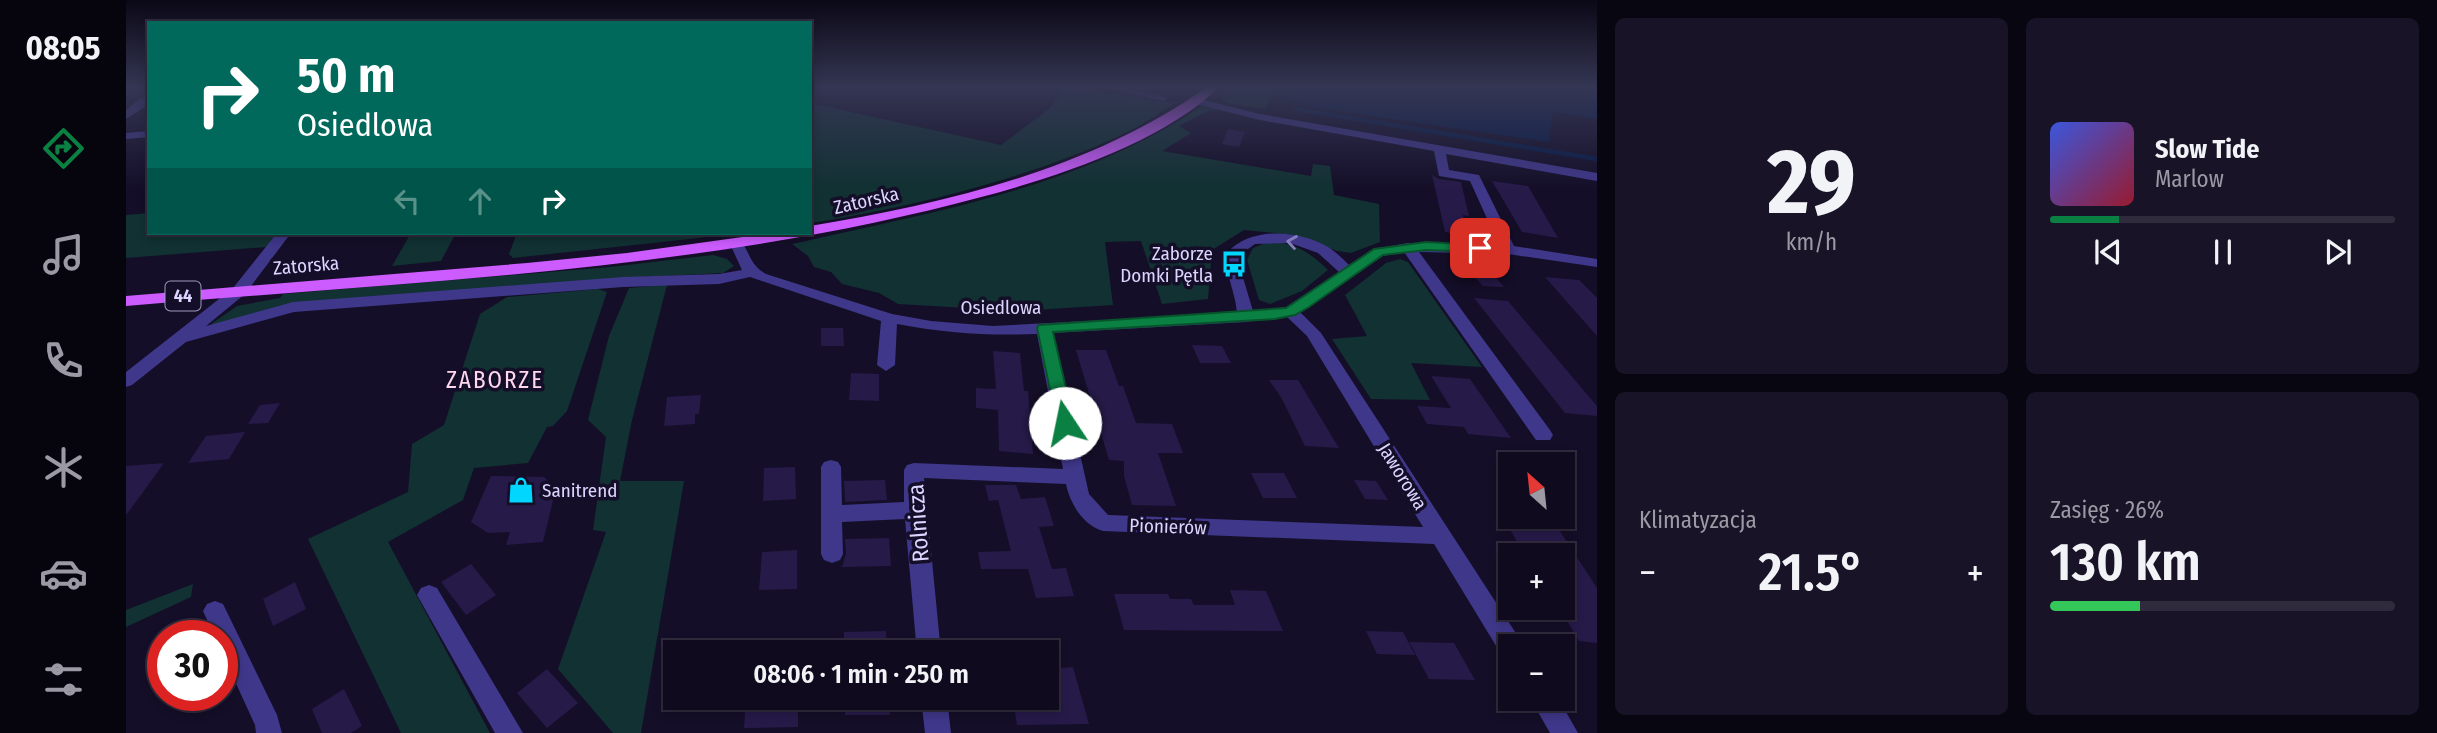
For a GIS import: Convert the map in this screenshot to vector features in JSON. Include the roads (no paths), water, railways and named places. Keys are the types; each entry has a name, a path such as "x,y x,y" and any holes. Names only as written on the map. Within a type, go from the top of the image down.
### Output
{"main road":[{"name":"Zatorska","path":"812,231 875,220 1013,184 1084,159 1143,133 1163,121"},
{"name":"Zatorska","path":"126,301 619,260 789,235"}],"street":[{"path":"1284,121 1597,177"},
{"path":"126,136 147,134"},
{"path":"1440,148 1443,173 1475,178 1508,250"},
{"path":"126,382 239,291 282,235"},
{"path":"1246,317 1244,300 1233,271 1234,253 1251,240 1291,239 1324,250 1350,273"},
{"path":"180,338 293,307 623,282 719,279 750,273 740,256 737,244"},
{"path":"1408,247 1543,435"},
{"path":"1290,312 1379,252 1408,247 1508,250 1590,262 1597,274"},
{"name":"Osiedlowa","path":"750,273 890,318 931,326 993,331 1246,317 1290,312"},
{"name":"Jaworowa","path":"1290,312 1313,333 1502,634"},
{"path":"886,365 890,318"},
{"name":"Pionierów","path":"1045,328 1079,496 1093,515 1103,523 1441,536"},
{"path":"831,467 832,554"},
{"name":"Rolnicza","path":"928,640 915,510 914,470 1076,477"},
{"path":"831,514 915,510"},
{"path":"429,595 510,733"},
{"path":"215,611 268,724 269,733"},
{"path":"935,710 937,733"},
{"path":"1551,711 1565,733"}],"water":[{"path":"1407,121 1552,121 1549,142"}],"waterway":[{"path":"1369,121 1597,159"}],"place":[{"name":"Zaborze Domki Pętla","path":"1234,264"},
{"name":"Sanitrend","path":"521,490"}],"district":[{"name":"ZABORZE","path":"495,380"}]}
